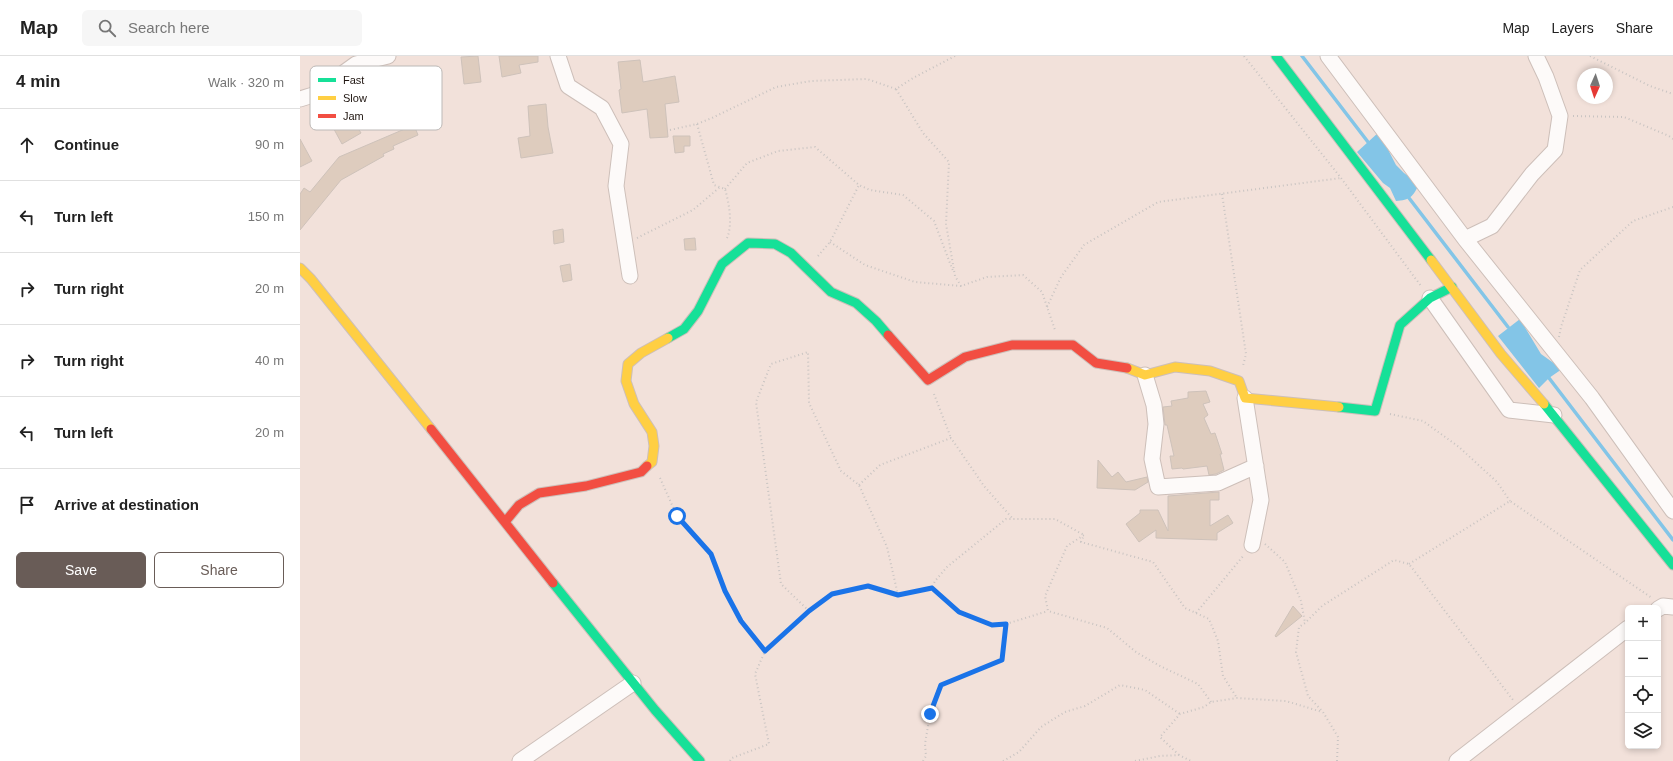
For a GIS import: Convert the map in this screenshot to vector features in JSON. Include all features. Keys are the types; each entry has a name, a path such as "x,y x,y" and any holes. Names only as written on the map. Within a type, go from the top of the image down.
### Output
{"street":[{"path":"353,66 388,56"},
{"path":"558,56 568,86 602,108 621,144 616,186 630,276"},
{"path":"1276,56 1452,287 1501,354 1554,415 1673,565"},
{"path":"1328,56 1465,239 1592,398 1673,511"},
{"path":"1465,239 1492,226 1532,174 1555,150 1560,116 1546,77 1536,56"},
{"path":"300,99 310,96"},
{"path":"505,522 519,505 539,493 586,486 641,472 652,462 654,446 652,432 634,404 626,381 628,364 641,353 684,329 698,310 722,264 748,243 775,244 791,253 831,292 856,304 876,321 928,380 965,357 1012,345 1073,345 1096,363 1131,369 1145,375 1175,367 1210,371 1239,381 1245,398 1261,500 1252,545"},
{"path":"300,268 311,279 633,683 700,761"},
{"path":"1245,398 1374,411 1400,326 1430,298 1452,287"},
{"path":"1430,298 1509,410 1554,415"},
{"path":"1145,375 1154,405 1156,424 1152,459 1158,487 1218,483 1256,466"},
{"path":"1457,761 1625,630"},
{"path":"520,761 633,683"}],"path":[{"path":"896,89 913,78 955,56"},
{"path":"1244,56 1341,178 1430,298"},
{"path":"1590,56 1650,86 1673,94"},
{"path":"670,130 697,124 776,87 811,81 867,79 896,89 923,133 949,162 946,224 955,276"},
{"path":"1560,116 1624,117 1673,139"},
{"path":"697,124 714,185 725,189"},
{"path":"725,189 747,163 778,151 815,147 859,185 870,190 903,195 934,221 955,276 961,286"},
{"path":"1047,307 1061,277 1084,245 1158,202 1341,178"},
{"path":"806,269 830,242 859,185"},
{"path":"626,244 693,210 720,187"},
{"path":"725,189 728,200 730,232 727,239"},
{"path":"1222,194 1246,354 1239,381"},
{"path":"1557,353 1561,327 1580,270 1633,220 1673,207"},
{"path":"830,242 865,265 915,282 961,286 987,277 1023,275 1042,292 1055,332"},
{"path":"809,611 781,584 756,402 771,364 808,352 809,403 840,471 859,485 887,547 898,595"},
{"path":"928,380 951,438 984,486 1013,519"},
{"path":"1374,411 1423,421 1459,447 1497,482 1510,501 1665,607"},
{"path":"859,485 880,464 951,438"},
{"path":"645,468 658,474 677,516 711,554 725,591 741,621 765,651"},
{"path":"1409,564 1510,501"},
{"path":"932,588 935,581 947,567 1006,519 1055,519 1084,535"},
{"path":"1048,611 1045,596 1067,546 1084,535"},
{"path":"1084,535 1081,542 1153,562 1185,608 1209,619 1218,641 1223,676 1238,698"},
{"path":"1196,613 1252,545 1265,544 1285,562 1301,601 1305,623"},
{"path":"1337,761 1338,737 1323,712 1308,696 1296,652 1299,626 1305,623 1322,606 1394,560 1409,564 1522,711"},
{"path":"730,761 732,758 769,744 755,674 765,651 809,611 832,594 868,586 898,595 932,588"},
{"path":"932,588 959,612 992,625 1006,624 1048,611 1107,628 1136,652 1160,666 1198,684 1211,702"},
{"path":"923,761 926,756 930,714 941,685 1002,660 1006,624"},
{"path":"1003,761 1019,752 1041,727 1065,712 1085,706 1120,685 1145,690 1180,714"},
{"path":"1191,761 1179,755 1160,737 1180,714 1204,707 1211,702 1238,698 1286,701 1323,712"},
{"path":"1135,761 1160,756 1179,755"}],"water":[{"path":"1379,132 1396,165 1419,184 1413,195 1408,199 1396,201 1390,188 1383,183 1357,152"},
{"path":"1520,319 1541,354 1562,369 1549,378 1539,388 1498,336"}],"building":[{"path":"478,56 481,82 464,84 461,57"},
{"path":"499,56 538,56 538,62 519,65 521,73 502,77"},
{"path":"640,60 643,82 675,76 679,102 665,104 668,137 650,138 647,109 622,113 618,62"},
{"path":"546,104 548,127 553,153 521,158 518,138 530,136 528,106"},
{"path":"334,130 359,130 361,133 342,144"},
{"path":"402,130 416,130 418,135 393,146 394,149 383,154 384,156 341,180 300,230 300,194 304,188 310,192 339,157"},
{"path":"673,136 690,136 690,146 684,146 684,152 675,153"},
{"path":"300,139 312,161 300,167"},
{"path":"563,229 564,242 554,244 553,231"},
{"path":"695,238 696,250 685,250 684,239"},
{"path":"570,264 572,280 563,282 560,266"},
{"path":"1206,391 1210,402 1203,404 1208,415 1204,418 1211,434 1215,433 1222,454 1220,454 1224,470 1216,474 1209,475 1207,466 1172,469 1170,456 1174,456 1167,425 1165,425 1163,407 1172,406 1171,401 1188,398 1188,392"},
{"path":"1098,460 1112,477 1118,472 1126,482 1147,477 1148,482 1135,490 1097,488"},
{"path":"1219,492 1219,500 1210,500 1210,526 1228,515 1233,523 1217,533 1217,540 1156,538 1156,530 1139,542 1126,524 1140,513 1140,510 1158,510 1168,531 1168,496"},
{"path":"1293,606 1302,616 1276,637 1275,636"}],"waterway":[{"path":"1302,56 1368,142"},
{"path":"1409,198 1508,327"},
{"path":"1549,378 1673,540"}],"traffic: fast":[{"path":"1276,56 1431,260"},
{"path":"668,338 684,329 698,311 722,264 748,243 775,244 791,253 831,292 856,303 876,321 888,335"},
{"path":"1339,407 1375,411 1400,325 1430,298 1452,287"},
{"path":"1544,404 1673,565"},
{"path":"553,583 655,710 700,761"}],"traffic: slow":[{"path":"1431,260 1501,354 1544,404"},
{"path":"300,268 311,279 431,429"},
{"path":"647,466 652,462 654,446 652,432 634,404 626,381 628,364 641,353 668,338"},
{"path":"1127,368 1145,375 1175,367 1210,371 1239,381 1245,398 1339,407"}],"traffic: jam":[{"path":"888,335 928,380 965,357 1012,345 1073,345 1096,363 1127,368"},
{"path":"431,429 553,583"},
{"path":"505,522 519,505 539,493 586,486 641,472 647,466"}],"route":[{"path":"677,516 711,554 725,591 741,621 765,651 792,625 832,594 868,586 898,595 932,588 959,612 992,625 1006,624 1002,660 941,685 930,714"}]}
